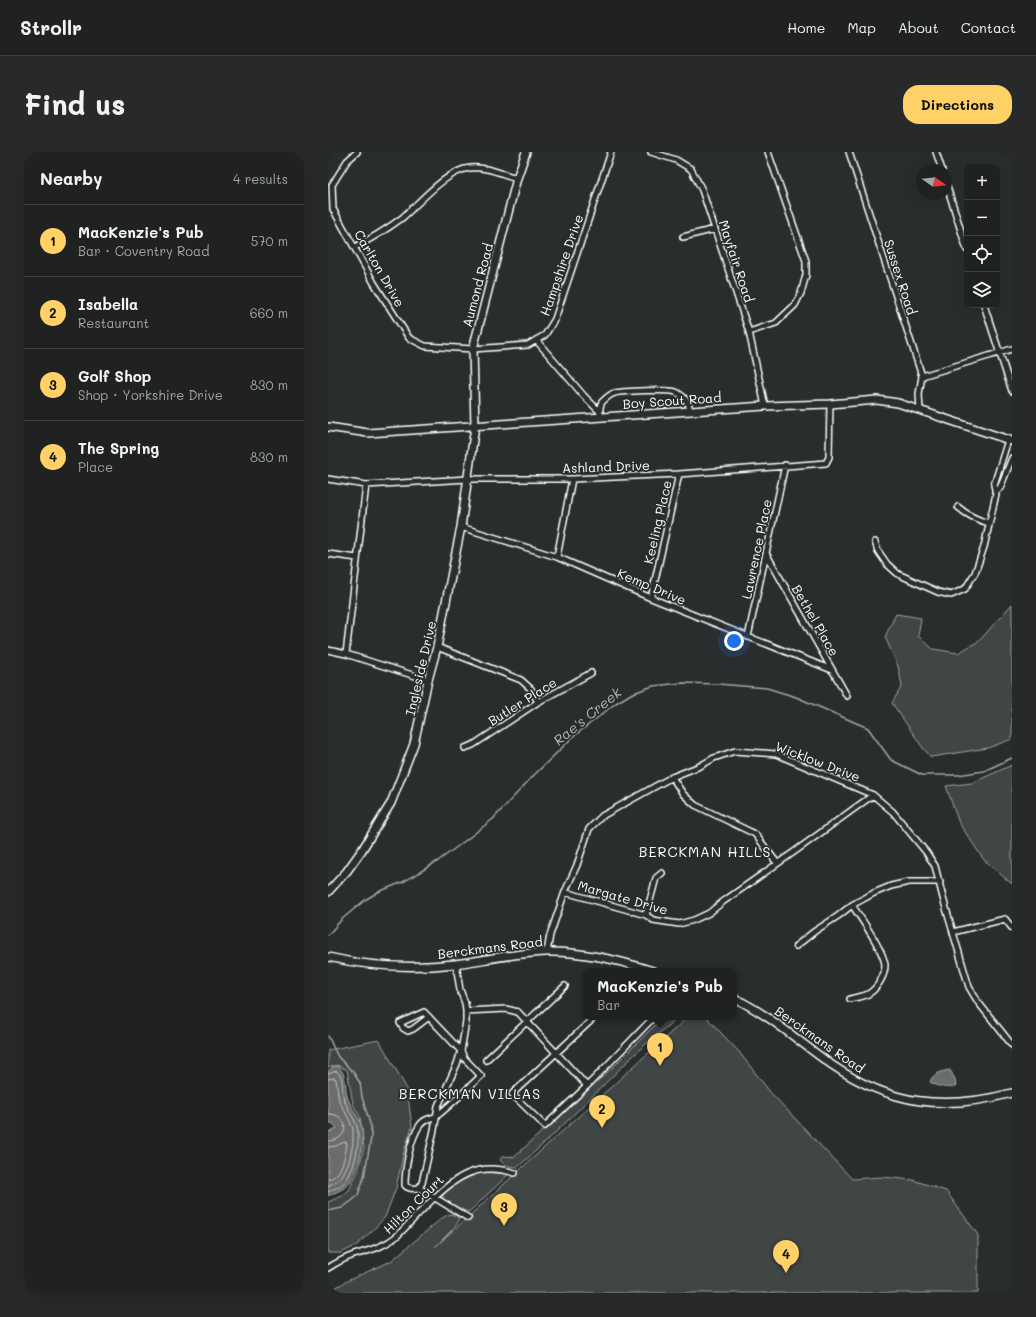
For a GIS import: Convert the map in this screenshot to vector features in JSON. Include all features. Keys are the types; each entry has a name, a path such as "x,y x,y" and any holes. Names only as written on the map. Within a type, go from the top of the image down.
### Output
{"street":[{"name":"Carlton Drive","path":"357,152 346,161 332,185 333,209 374,283 409,338 424,346 473,349"},
{"name":"Aumond Road","path":"475,426 473,349 517,178 526,152"},
{"name":"Hampshire Drive","path":"473,349 528,345 545,335 555,319 611,152"},
{"name":"Mayfair Road","path":"651,152 676,160 691,169 702,190 749,332 765,406"},
{"path":"749,332 776,323 795,305 801,293 806,275 806,261 768,152"},
{"name":"Sussex Road","path":"849,152 922,376 919,394 920,410"},
{"path":"936,152 940,164"},
{"path":"355,247 372,238 401,218 450,175 469,168 484,168 517,178"},
{"path":"951,200 964,240"},
{"path":"683,237 715,229"},
{"path":"985,308 1012,391"},
{"path":"536,340 600,415"},
{"path":"922,376 1012,349"},
{"path":"600,415 603,401 614,393 665,390 675,392 684,397 689,405 690,411"},
{"name":"Boy Scout Road","path":"328,427 368,433 475,426 600,415 830,404 877,400 898,403 1010,440"},
{"name":"Ashland Drive","path":"328,479 366,485 468,479 572,479 679,474 826,463 830,457 830,404"},
{"name":"Ingleside Drive","path":"328,892 347,871 362,850 390,803 414,744 437,647 461,527 475,426"},
{"path":"875,542 878,552 887,564 898,574 938,592 951,595 965,589 975,573 984,546 995,492 994,484 1010,440"},
{"path":"995,492 1000,488 1012,458"},
{"name":"Lawrence Place","path":"748,637 767,555 785,465"},
{"name":"Keeling Place","path":"651,598 679,474"},
{"path":"557,557 572,479"},
{"path":"346,654 366,485"},
{"path":"958,507 966,514 982,521 990,522"},
{"name":"Kemp Drive","path":"461,527 557,557 651,598 832,670"},
{"path":"328,554 357,558"},
{"name":"Bethel Place","path":"767,555 846,696"},
{"path":"437,647 521,680 531,689 538,702"},
{"path":"328,650 346,654 428,680"},
{"name":"Butler Place","path":"465,748 474,745 538,702 591,673"},
{"name":"Wicklow Drive","path":"547,952 550,935 589,829 602,816 672,777 735,751 776,754 874,795 892,812 926,852 935,866 969,987 978,1002 1012,1045"},
{"path":"672,777 683,794 695,805 755,834 777,863"},
{"name":"Margate Drive","path":"565,892 646,915 653,920 679,924 694,920 709,913 724,900 874,795"},
{"path":"646,915 656,878 662,873"},
{"path":"796,946 815,930 838,916 852,905 874,893 891,886 910,882 940,882"},
{"path":"850,998 868,994 877,986 883,978 885,965 880,952 865,924 852,905"},
{"path":"953,932 1005,919 1012,928"},
{"name":"Berckmans Road","path":"328,957 346,961 388,966 412,967 456,964 523,953 547,952 583,954 611,959 642,968"},
{"path":"419,1188 422,1183 436,1116 442,1096 457,1064 461,1051 466,1021 465,1003 460,990 456,964"},
{"path":"486,1060 565,986"},
{"name":"Berckmans Road","path":"737,1000 768,1017 832,1065 858,1082 887,1094 925,1102 954,1103 991,1098 1012,1093"},
{"path":"466,1011 506,1010 518,1012 587,1086"},
{"path":"429,1017 408,1031 403,1028 400,1023 424,1012 429,1017 461,1051 464,1058 481,1076 436,1116 426,1119 420,1126 411,1147 405,1175 405,1185 407,1188 419,1188 468,1218"},
{"path":"592,1020 512,1094 545,1126 587,1086 651,1020"},
{"name":"Hilton Court","path":"328,1268 353,1256 390,1242 434,1198 455,1180 473,1171 483,1169 495,1169 515,1173"}],"shaded area":[{"path":"1012,604 1012,739 988,748 931,757 923,748 892,703 902,686 898,666 885,637 896,614 921,618 918,636 933,649 958,653 979,641"},
{"path":"1012,765 1012,884 984,860 959,823 946,786 972,783"},
{"path":"660,1020 674,1020 640,1049 553,1135 518,1167 508,1166 500,1160 503,1156 514,1157 612,1068"},
{"path":"685,1020 709,1020 739,1052 770,1092 852,1179 882,1177 913,1180 946,1191 978,1235 978,1293 328,1293 347,1281 391,1261 442,1218 450,1214 457,1216 459,1220 455,1227 435,1247"},
{"path":"379,1040 407,1089 412,1127 404,1151 396,1188 385,1217 357,1245 341,1253 328,1253 328,1202 342,1196 349,1190 358,1171 364,1148 360,1117 353,1104 347,1070 337,1065 328,1068 328,1050"},
{"path":"481,1172 509,1174 468,1212 443,1200 443,1194 456,1183"}],"water":[{"path":"335,1066 339,1067 344,1075 348,1099 359,1120 363,1133 360,1158 351,1181 347,1186 328,1196 328,1132 337,1128 332,1123 328,1123 328,1071"},
{"path":"950,1070 955,1079 956,1086 943,1087 930,1082 935,1075"}],"waterway":[{"name":"Rae's Creek","path":"328,935 342,919 365,900 378,892 403,882 438,861 493,819 533,776 573,737 616,703 631,694 653,686 682,683 718,684 767,688 796,697 868,728 891,760 922,775 958,775 984,771 1012,758"},
{"name":"Rae's Creek","path":"328,1036 338,1057 353,1072 360,1083 362,1097 371,1127 371,1138 364,1177 358,1195 342,1208 328,1211"}],"place":[{"name":"MacKenzie's Pub","path":"660,1066"},
{"name":"Isabella","path":"602,1128"},
{"name":"Golf Shop","path":"504,1226"},
{"name":"The Spring","path":"786,1273"}],"district":[{"name":"BERCKMAN HILLS","path":"705,851"},
{"name":"BERCKMAN VILLAS","path":"470,1093"}]}
